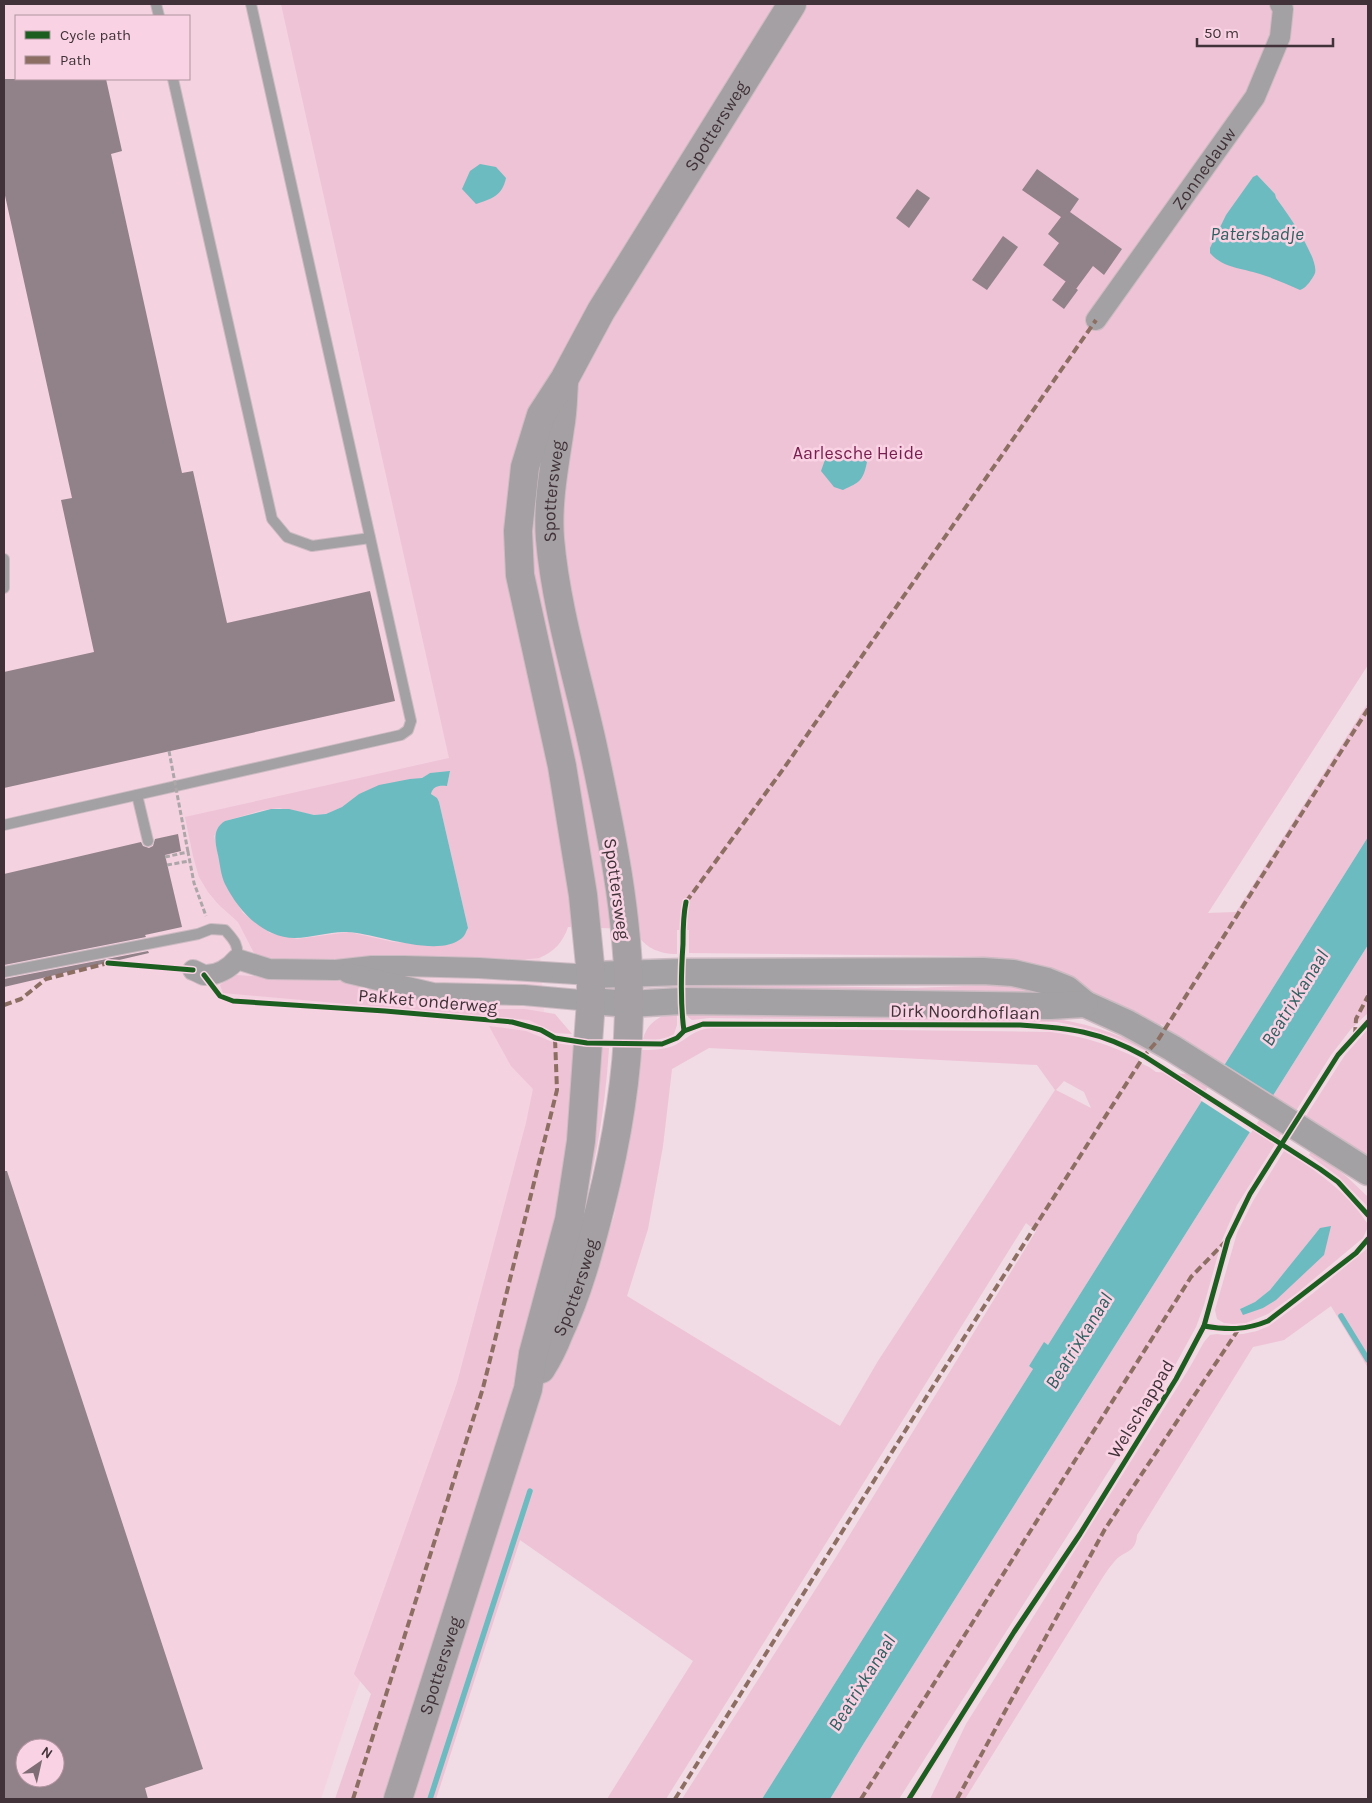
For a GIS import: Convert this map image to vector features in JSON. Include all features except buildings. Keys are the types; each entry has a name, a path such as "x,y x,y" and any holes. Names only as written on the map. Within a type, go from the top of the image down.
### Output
{"main road":[{"name":"Spottersweg","path":"398,1799 528,1390 533,1354 569,1220 581,1141 591,988 583,895 562,766 520,575 518,531 525,467 541,415 565,378 601,311 792,4"},
{"name":"Spottersweg","path":"528,1390 547,1361 572,1306 584,1270 614,1154 626,1059 628,974 620,886 593,749 559,603 550,537 551,481 561,425 565,378"}],"street":[{"name":"Zonnedauw","path":"1096,320 1255,97 1280,37 1283,9 1280,4"},
{"name":"Pakket onderweg","path":"237,959 268,969 336,970 433,993 524,995 591,988"},
{"path":"193,970 204,975 222,972 237,959"},
{"name":"Dirk Noordhoflaan","path":"591,988 628,974 690,972 982,971 1006,972 1047,981 1067,989 1085,1004 1127,1023 1172,1048 1311,1135 1360,1168 1368,1185"},
{"name":"Dirk Noordhoflaan","path":"591,988 628,1004 682,1001 1050,1006 1085,1004"}],"lane":[{"path":"4,825 392,738 408,730 411,721 251,4"},
{"path":"173,80 272,519 287,537 312,546 370,538"},
{"path":"4,559 4,588"},
{"path":"137,795 148,841"},
{"path":"4,972 198,934 210,928 225,930 235,942 238,950 237,959"}],"path":[{"path":"169,751 194,883 210,928"},
{"path":"166,857 188,852"},
{"path":"167,866 189,861"}],"shaded area":[{"path":"4,4 316,4 538,924 547,1057 467,1389 353,1701 321,1799 4,1799"}],"green space":[{"name":"Aarlesche Heide","path":"281,4 1368,4 1368,665 1208,913 1236,912 1368,703 1368,837 1048,1345 1044,1343 1029,1366 1033,1369 762,1799 682,1799 838,1554 1036,1231 1026,1223 666,1799 607,1799 693,1661 520,1540 436,1799 408,1799 537,1399 552,1361 593,1280 614,1216 633,1119 641,1050 657,1050 673,1046 696,1032 712,1028 1051,1032 1085,1039 1118,1049 1139,1059 1138,1062 1156,1072 1186,1074 1180,1037 1171,1033 1161,1024 1160,1026 1136,1012 1032,968 987,957 689,953 689,930 677,930 677,954 657,951 642,941 634,929 568,927 557,946 539,958 481,964 264,959 254,953 238,922 219,905 199,877 185,817 449,758","holes":["450,772 447,786 437,787 433,789 431,794 439,802 468,928 442,945 393,942 349,932 297,939 270,933 243,913 225,883 214,836 225,821 263,810 279,808 314,815 326,814 342,807 359,794 379,786 422,778 430,773","709,1048 1037,1065 1055,1090 878,1361 840,1426 627,1296 648,1229 663,1146 672,1069","1064,1081 1084,1092 1091,1108 1056,1090"]},
{"path":"1368,945 1368,1013 1351,1029 1331,1055 1237,1205 1222,1240 1196,1327 1167,1380 899,1799 830,1799 864,1743"},
{"path":"235,975 355,982 450,1009 525,1009 555,1014 572,1034 555,1033 529,1020 223,993 220,985"},
{"path":"687,984 916,988 1013,984 1048,992 1047,998 688,992"},
{"path":"677,1011 677,1025 674,1034 659,1039 643,1039 648,1028 656,1020"},
{"path":"687,1011 1044,1017 1098,1028 1148,1049 1147,1052 1103,1033 1057,1022 709,1018 692,1020 688,1017"},
{"path":"489,1026 526,1031 555,1043 576,1046 572,1160 503,1434 387,1799 335,1799 371,1694 354,1674 457,1383 526,1123 533,1089 511,1066"},
{"path":"1368,1029 1368,1161 1304,1119 1345,1055"},
{"path":"595,1047 609,1048 607,1073 597,1148 575,1246"},
{"path":"1312,1149 1347,1177 1368,1197 1368,1207 1339,1177 1309,1155"},
{"path":"1284,1151 1330,1182 1359,1212 1367,1223 1367,1229 1363,1238 1297,1293 1268,1314 1246,1323 1224,1323 1217,1319 1215,1310 1237,1233 1253,1201","holes":["1320,1228 1263,1308 1240,1309 1255,1302 1270,1290"]},
{"path":"1368,1248 1368,1368 1331,1306 1284,1340 1253,1347 1137,1535 1134,1546 1111,1565 965,1799 930,1799 966,1724 1204,1342 1210,1335 1243,1334 1269,1326"}],"water":[{"path":"480,164 496,167 506,178 502,189 496,196 476,204 462,189 470,171"},
{"name":"Patersbadje","path":"1257,175 1275,194 1301,235 1312,257 1315,273 1309,283 1300,290 1280,281 1227,265 1210,253 1210,248 1226,215 1253,177"},
{"path":"837,449 852,450 867,462 860,480 843,490 834,487 821,471 826,457"},
{"path":"450,771 447,786 433,789 431,794 439,802 468,928 463,937 451,944 422,946 347,932 300,938 281,936 264,929 251,919 239,906 225,884 215,836 218,828 225,821 271,809 289,809 314,815 326,814 342,807 359,794 379,785 422,778 430,773"},
{"name":"Beatrixkanaal","path":"1368,837 1368,945 830,1799 762,1799 1033,1369 1029,1366 1044,1342 1048,1345"},
{"path":"1331,1226 1324,1255 1276,1300 1263,1308 1243,1315 1240,1309 1255,1302 1270,1290 1320,1228"}],"pier":[{"path":"1222,1063 1274,1096 1251,1133 1200,1100"}],"waterway":[{"path":"1341,1316 1368,1360"},
{"path":"430,1799 530,1491"}],"marked path":[{"path":"686,902 784,768 1096,320"},
{"path":"675,1799 937,1380 1144,1056 1158,1040 1368,709"},
{"path":"4,1005 21,999 46,979 108,963"},
{"path":"1355,1035 1356,1019 1368,996"},
{"path":"353,1799 483,1388 557,1090 555,1038"},
{"path":"861,1799 1191,1277 1226,1241"},
{"path":"957,1799 1105,1529 1238,1330"}],"cycle path":[{"path":"684,1031 681,977 683,923 686,902"},
{"path":"108,963 193,970"},
{"path":"204,975 220,996 233,1001 512,1022 541,1030 555,1038 587,1043 662,1044 677,1038 684,1031 703,1024 1020,1025 1084,1032 1113,1041 1144,1056 1320,1169 1338,1182 1368,1215"},
{"name":"Welschappad","path":"909,1799 1014,1632 1080,1534 1176,1379 1204,1326 1228,1239 1250,1194 1338,1055 1368,1022"},
{"path":"1204,1326 1237,1328 1268,1321 1356,1253 1368,1239"}]}
